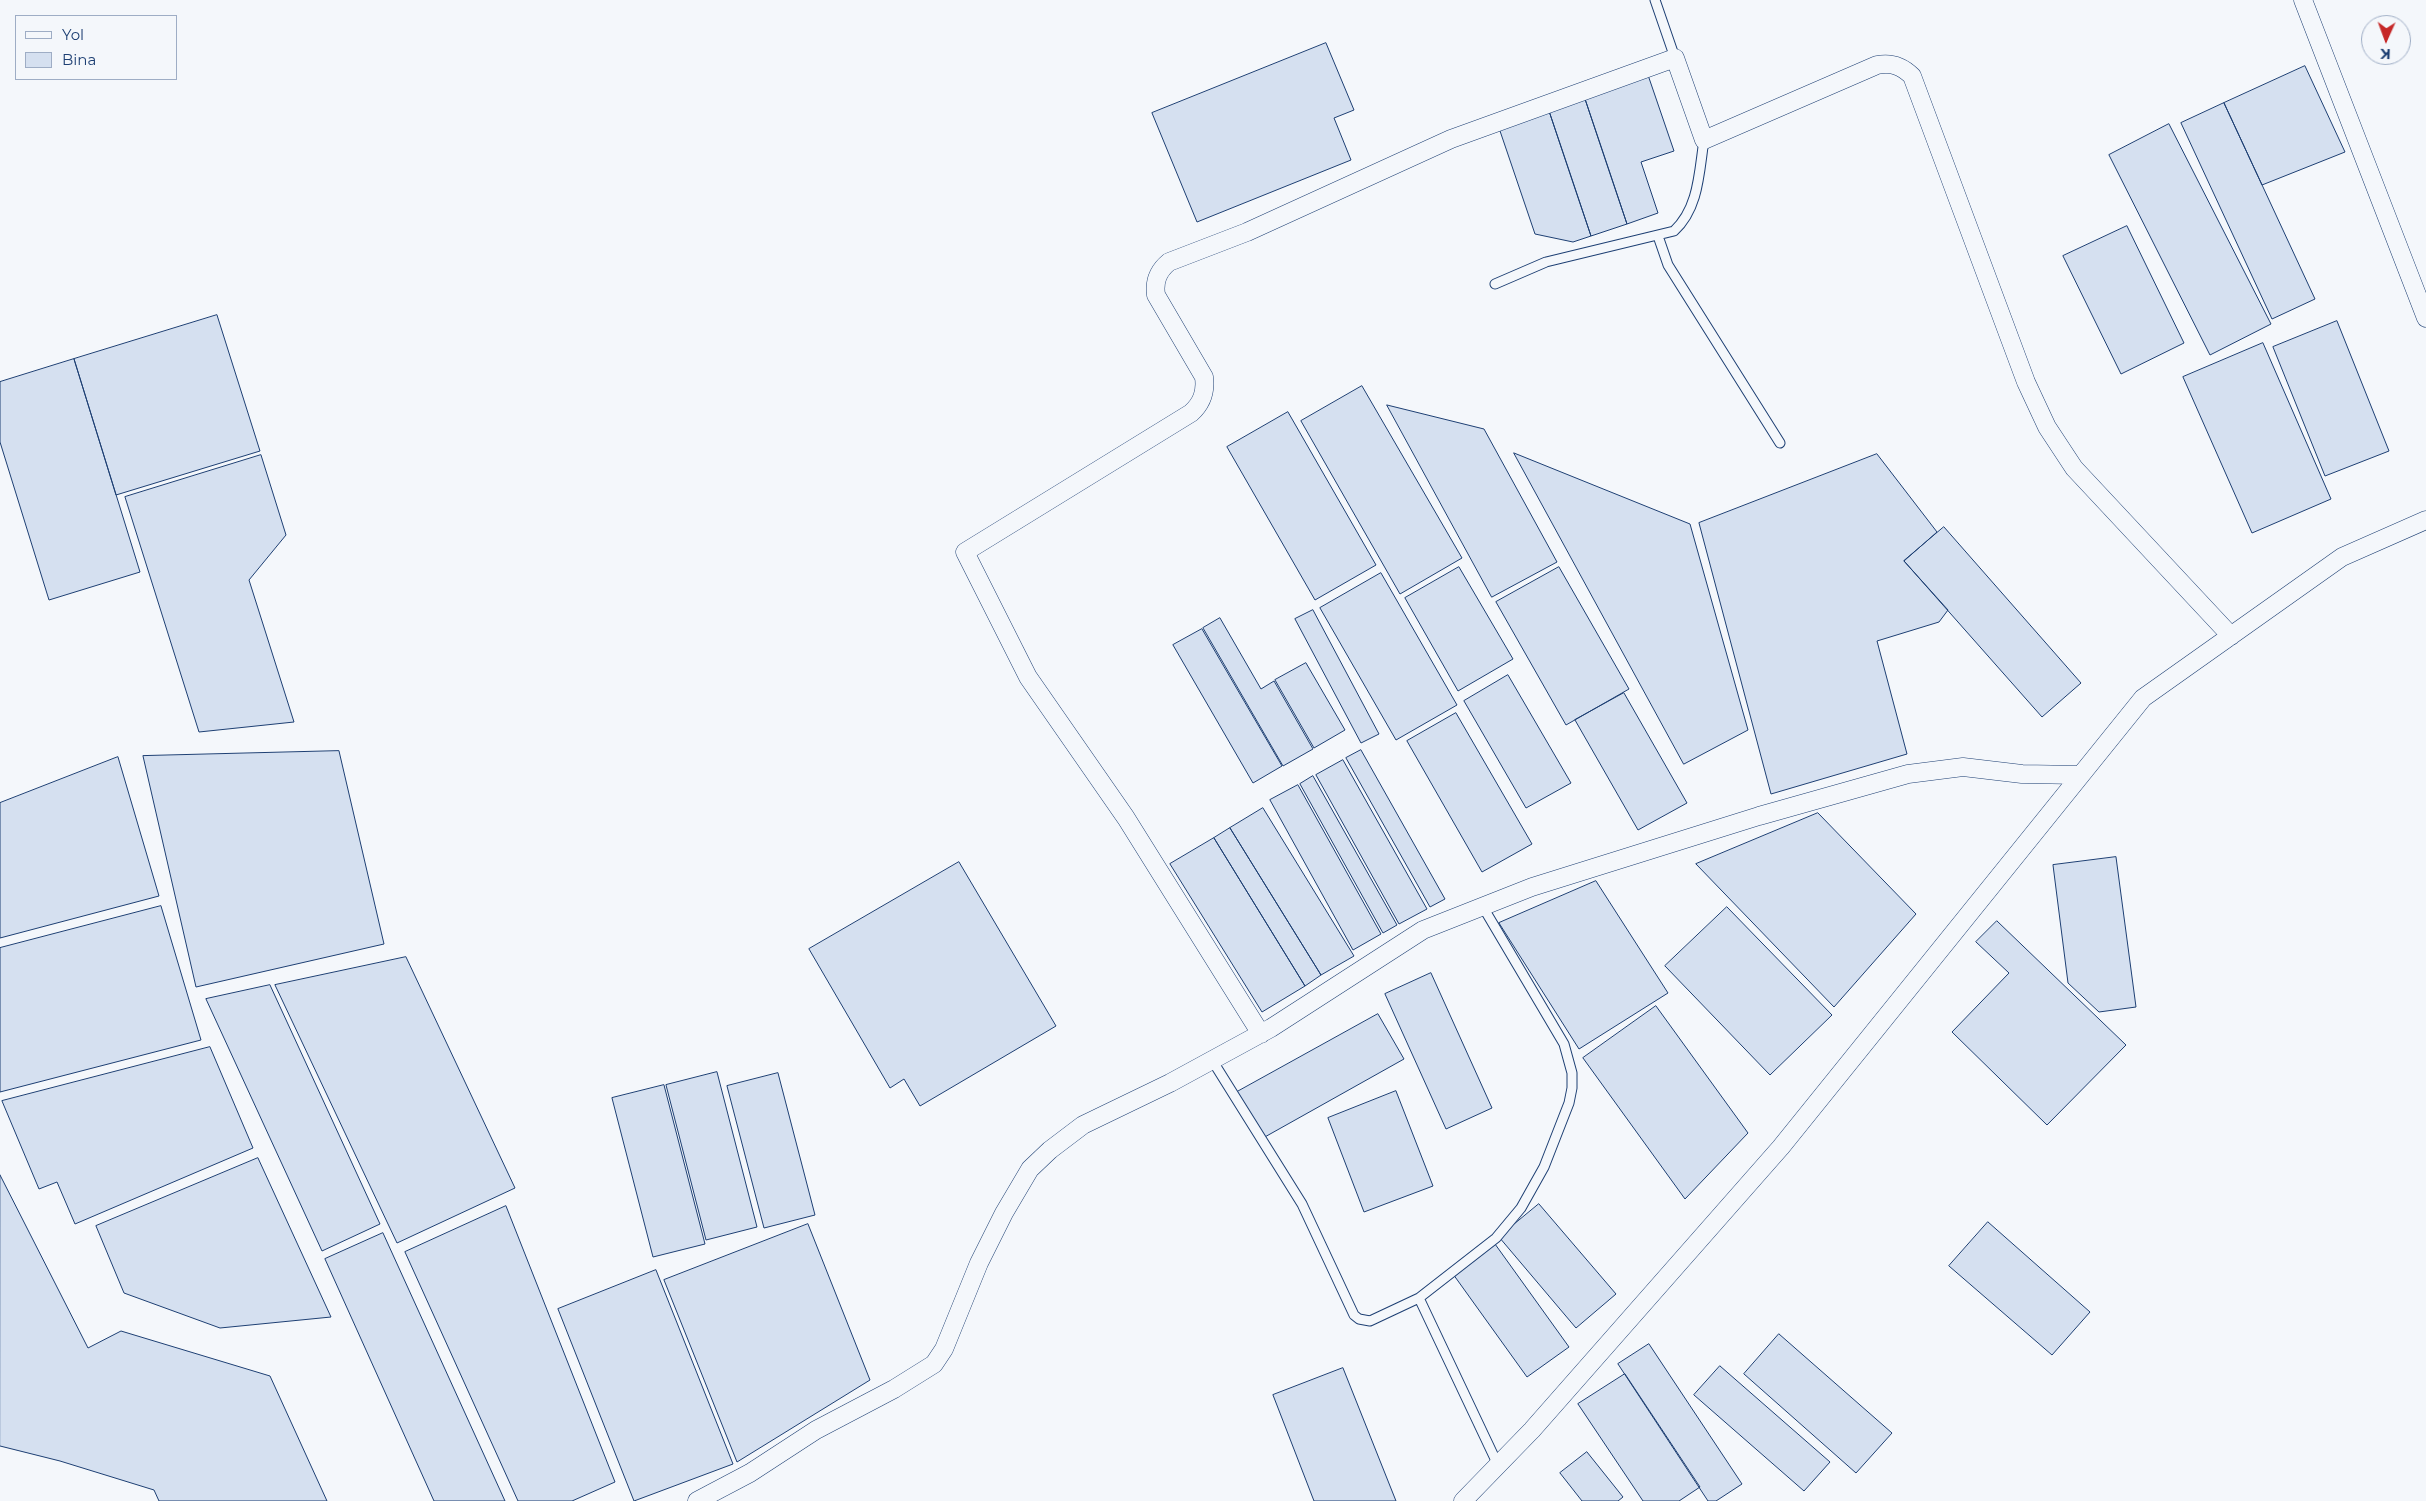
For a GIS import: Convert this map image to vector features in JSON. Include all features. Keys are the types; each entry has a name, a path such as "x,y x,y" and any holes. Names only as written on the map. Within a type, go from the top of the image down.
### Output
{"street":[{"path":"2303,0 2426,318"},
{"path":"1261,1034 1126,818 1028,677 965,552 1198,407 1205,392 1204,377 1156,295 1155,288 1158,274 1169,262 1246,232 1451,139 1675,58 1704,140 1877,64 1893,64 1907,71 1912,76 2026,382 2047,427 2070,462 2090,487 2231,636"},
{"path":"1463,1501 1532,1430 1781,1147 2143,698 2342,557 2426,520"},
{"path":"697,1501 750,1473 816,1430 894,1389 934,1364 944,1349 980,1263 1004,1213 1030,1169 1050,1150 1083,1125 1261,1034 1379,961 1423,930 1532,887 1759,816 1908,774 1963,767 2022,774 2081,775"}],"lane":[{"path":"1654,0 1675,58"},
{"path":"1495,284 1546,262 1674,231 1688,216 1693,206 1704,140"},
{"path":"1658,236 1668,265 1780,443"},
{"path":"1212,1060 1302,1204 1354,1315 1359,1319 1370,1322 1419,1298 1496,1238 1521,1208 1544,1166 1570,1103 1572,1073 1564,1044 1483,907"},
{"path":"1419,1298 1498,1465"}],"building":[{"path":"1326,43 1354,110 1334,118 1351,160 1197,222 1152,113"},
{"path":"2305,66 2345,152 2262,185 2224,103"},
{"path":"1648,75 1674,151 1641,162 1658,213 1627,224 1584,96"},
{"path":"1584,96 1627,224 1591,236 1548,108"},
{"path":"2224,103 2315,299 2272,319 2181,123"},
{"path":"1548,108 1591,236 1573,242 1535,234 1498,125"},
{"path":"2169,124 2271,324 2210,355 2109,155"},
{"path":"2127,226 2184,343 2121,374 2063,256"},
{"path":"217,315 260,451 116,495 74,359"},
{"path":"2337,321 2389,451 2325,476 2273,347"},
{"path":"2263,343 2331,499 2252,533 2183,377"},
{"path":"74,359 140,572 49,600 0,442 0,382"},
{"path":"1362,386 1462,558 1400,594 1301,421"},
{"path":"1387,405 1484,429 1557,562 1492,597"},
{"path":"1288,412 1376,565 1315,600 1227,447"},
{"path":"1514,453 1690,524 1748,730 1684,764"},
{"path":"1877,454 1937,532 1904,561 1948,610 1939,622 1877,641 1907,754 1771,794 1699,523"},
{"path":"261,455 286,535 249,580 294,722 199,732 125,497"},
{"path":"1944,527 2081,683 2042,717 1904,561"},
{"path":"1459,567 1513,659 1458,691 1405,598"},
{"path":"1559,567 1629,689 1566,725 1496,602"},
{"path":"1381,573 1457,705 1396,740 1320,608"},
{"path":"1313,610 1379,734 1361,743 1295,619"},
{"path":"1220,618 1261,689 1274,681 1313,749 1283,766 1203,628"},
{"path":"1202,629 1282,766 1253,783 1173,645"},
{"path":"1306,663 1345,730 1314,748 1275,680"},
{"path":"1508,675 1571,783 1526,808 1464,701"},
{"path":"1624,693 1687,803 1638,830 1575,720"},
{"path":"1456,713 1532,844 1482,872 1407,741"},
{"path":"1361,750 1445,899 1430,907 1346,758"},
{"path":"339,751 384,944 196,987 143,756"},
{"path":"118,757 159,896 0,938 0,803"},
{"path":"1343,760 1427,909 1399,924 1316,775"},
{"path":"1313,776 1397,925 1383,933 1300,784"},
{"path":"1298,785 1381,934 1353,950 1270,800"},
{"path":"1263,808 1354,956 1321,975 1230,828"},
{"path":"1818,813 1916,914 1834,1007 1696,864"},
{"path":"1230,828 1321,975 1305,986 1214,838"},
{"path":"1214,838 1305,986 1262,1012 1170,864"},
{"path":"2116,857 2136,1007 2099,1012 2068,983 2053,865"},
{"path":"959,862 1056,1026 920,1106 904,1079 890,1088 809,949"},
{"path":"1596,881 1668,993 1579,1049 1499,923"},
{"path":"161,906 201,1040 0,1092 0,948"},
{"path":"1727,907 1832,1015 1770,1075 1665,966"},
{"path":"1997,921 2126,1045 2047,1125 1952,1032 2009,973 1976,942"},
{"path":"406,957 515,1188 397,1243 275,985"},
{"path":"1431,973 1492,1108 1446,1129 1385,994"},
{"path":"270,985 380,1224 322,1251 206,999"},
{"path":"1656,1006 1748,1133 1685,1199 1583,1058"},
{"path":"1378,1014 1404,1059 1263,1138 1237,1092"},
{"path":"210,1047 253,1148 75,1224 57,1182 39,1189 2,1101"},
{"path":"717,1072 757,1227 706,1240 666,1085"},
{"path":"778,1073 815,1215 764,1228 727,1086"},
{"path":"664,1085 705,1244 653,1257 612,1098"},
{"path":"1396,1091 1433,1186 1364,1212 1328,1118"},
{"path":"258,1158 331,1317 220,1328 124,1293 96,1226"},
{"path":"0,1175 88,1348 121,1331 270,1376 327,1501 159,1501 154,1490 60,1461 0,1446"},
{"path":"1539,1204 1616,1294 1576,1328 1499,1237"},
{"path":"506,1206 615,1482 572,1501 518,1501 405,1252"},
{"path":"1988,1222 2090,1312 2052,1355 1949,1266"},
{"path":"808,1224 870,1380 737,1462 664,1280"},
{"path":"383,1233 505,1501 434,1501 325,1259"},
{"path":"1495,1244 1569,1347 1527,1377 1453,1274"},
{"path":"656,1270 733,1464 634,1501 558,1309"},
{"path":"1779,1334 1892,1433 1856,1473 1744,1374"},
{"path":"1649,1344 1742,1484 1716,1501 1708,1501 1618,1364"},
{"path":"1720,1366 1830,1462 1804,1491 1694,1395"},
{"path":"1343,1368 1396,1501 1314,1501 1273,1395"},
{"path":"1625,1374 1700,1487 1679,1501 1643,1501 1578,1404"},
{"path":"1587,1452 1623,1497 1618,1501 1582,1501 1560,1473"}]}
